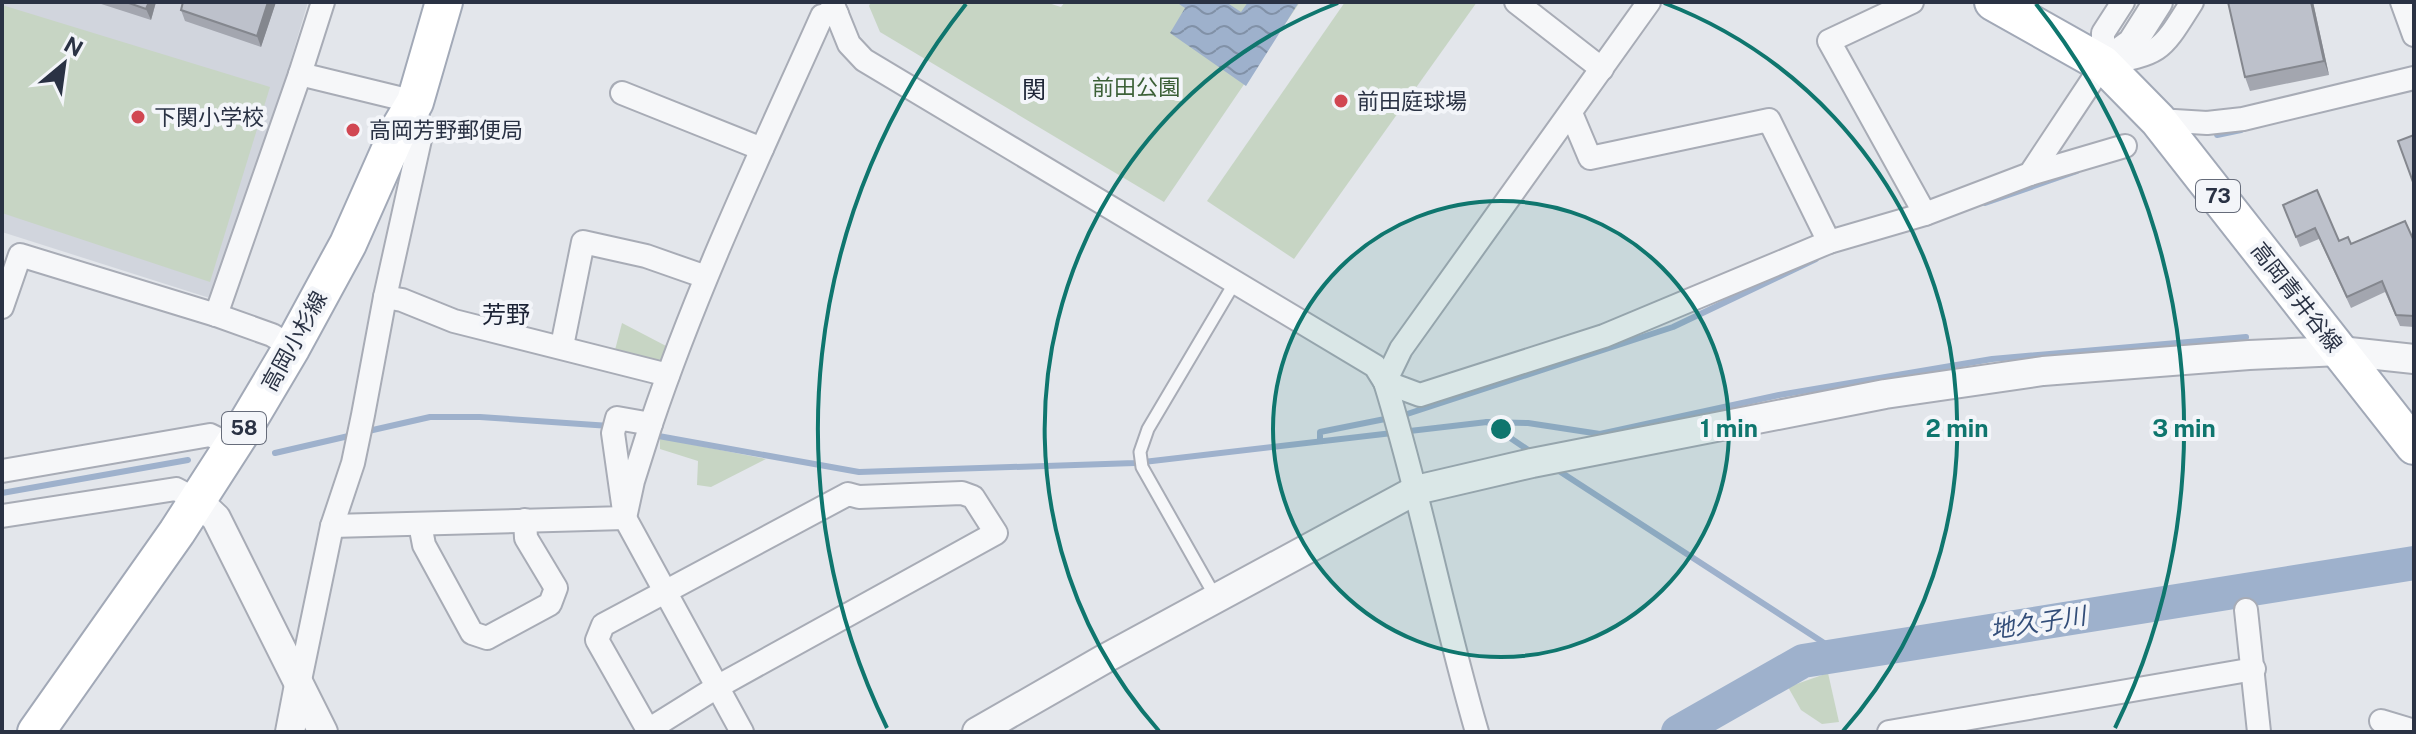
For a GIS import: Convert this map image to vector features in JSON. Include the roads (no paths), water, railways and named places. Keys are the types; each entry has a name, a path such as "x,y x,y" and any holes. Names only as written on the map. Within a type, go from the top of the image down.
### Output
{"main road":[{"name":"高岡小杉線","path":"36,732 197,500 292,347 348,244 399,129 415,102 444,2"},
{"name":"高岡青井谷線","path":"1993,2 2103,64 2158,120 2414,446"}],"street":[{"path":"216,315 323,2"},
{"path":"1516,2 1602,69"},
{"path":"1385,382 1401,349 1649,2"},
{"path":"1912,2 1829,41 1925,214"},
{"path":"2103,64 2103,33 2123,2"},
{"path":"2030,174 2103,64 2132,43 2158,2"},
{"path":"2103,64 2145,57 2168,41 2192,2"},
{"path":"2402,2 2414,35"},
{"path":"625,518 648,431 706,277 822,16 834,8 849,44 864,60 1375,366 1385,382 1395,414 1477,732"},
{"path":"290,732 332,526 353,463 421,135 415,102 300,74"},
{"path":"2158,120 2207,123 2243,119 2414,78"},
{"path":"622,93 762,149"},
{"path":"1571,113 1590,158 1769,120 1829,242"},
{"path":"1385,382 1420,395 1631,326 1829,242 1925,214 2030,174 2125,146"},
{"path":"562,346 583,242 646,256 706,277"},
{"path":"2,307 20,255 216,315 272,335 292,347"},
{"path":"385,297 402,300 454,321 668,375"},
{"path":"977,732 1416,490 1532,463 1885,394 2043,371 2340,351 2414,359"},
{"path":"648,431 617,418 614,427 625,518 742,732"},
{"path":"2,471 210,435 232,446"},
{"path":"2,516 176,489 197,500 216,518 323,732"},
{"path":"962,493 973,497 996,533 717,687 648,730 597,640 603,625 665,592 848,494 859,497 962,493"},
{"path":"332,526 625,518"},
{"path":"420,524 424,545 472,633 487,638 550,604 556,588 526,538 525,520"},
{"path":"2246,610 2259,732"},
{"path":"1889,732 2254,669"},
{"path":"2381,721 2414,731"}],"lane":[{"path":"1216,598 1142,467 1140,452 1148,429 1235,282"}],"water":[{"path":"1176,2 1226,2 1241,12 1248,2 1299,2 1246,86 1170,33 1185,8"}],"waterway":[{"path":"2217,135 2241,130"},
{"path":"1985,203 2077,171"},
{"path":"1401,416 1673,327 1816,259"},
{"path":"1487,422 1528,423 1600,434 1779,395 1992,359 2246,337"},
{"path":"364,432 430,417 480,417 610,426"},
{"path":"1320,441 1320,432 1390,418"},
{"path":"653,435 859,472 1135,463 1487,422 1534,454"},
{"path":"275,453 353,435"},
{"path":"2,493 188,460"},
{"path":"1556,469 1841,654"},
{"name":"地久子川","path":"1678,732 1803,661 2414,563"}],"place":[{"name":"前田庭球場","path":"1341,101"},
{"name":"下関小学校","path":"138,117"},
{"name":"高岡芳野郵便局","path":"353,130"}],"district":[{"name":"関","path":"1034,90"},
{"name":"芳野","path":"506,315"}],"park label":[{"name":"前田公園","path":"1136,87"}]}
